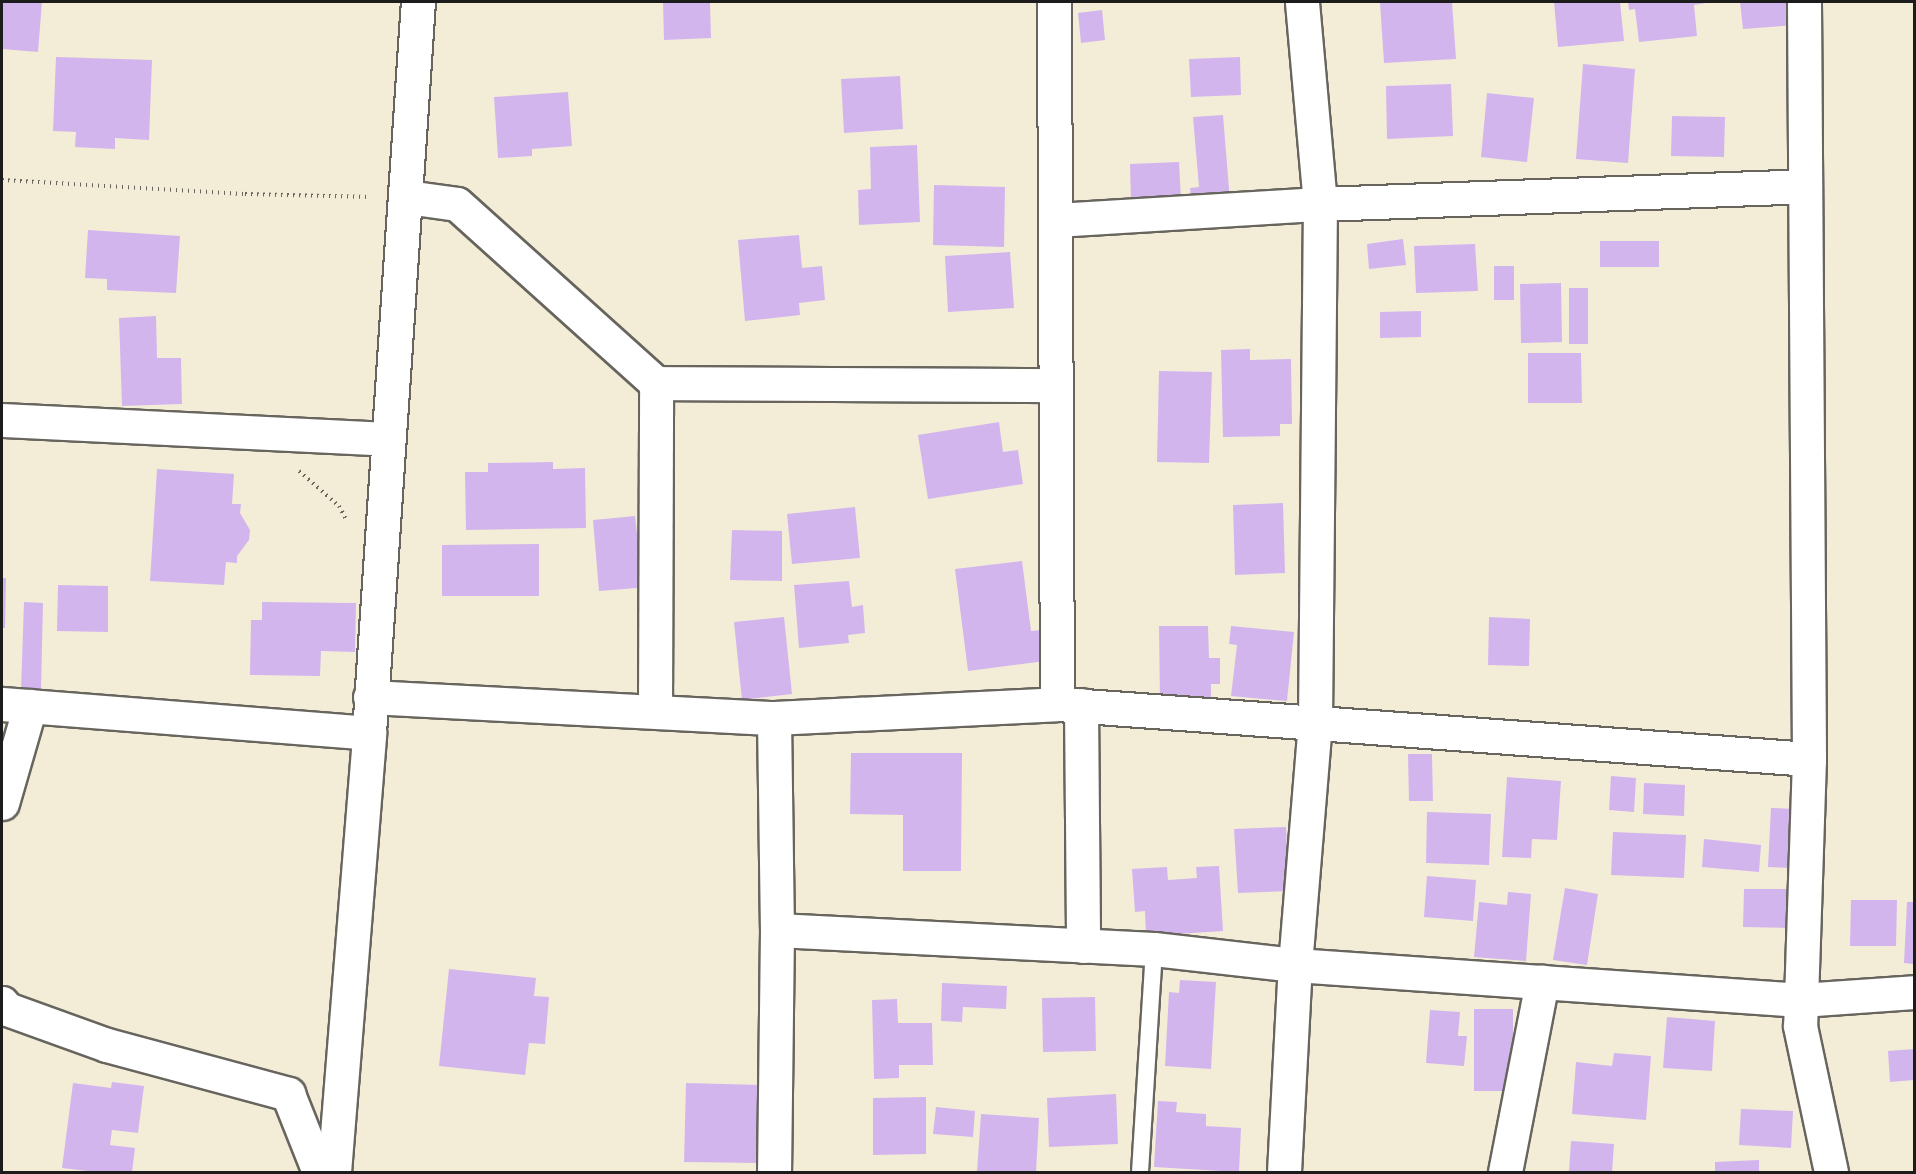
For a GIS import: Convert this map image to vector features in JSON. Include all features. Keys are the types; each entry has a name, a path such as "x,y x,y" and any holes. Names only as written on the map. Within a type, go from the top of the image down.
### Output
{"street":[{"path":"334,1173 369,733 387,439 407,197 418,2"},
{"path":"1054,2 1056,385 1069,705 1083,946"},
{"path":"1284,1173 1295,965 1315,722 1320,204 1302,2"},
{"path":"1804,2 1809,759 1800,1026 1831,1173"},
{"path":"1056,220 1320,204 1805,186"},
{"path":"407,197 457,204 656,383 1056,385"},
{"path":"655,711 656,383"},
{"path":"2,420 387,439"},
{"path":"370,697 774,718 1069,705 1809,759"},
{"path":"2,803 16,705 369,733"},
{"path":"774,718 777,930 774,1173"},
{"path":"777,930 1154,949 1295,965 1801,1000 1914,992"},
{"path":"1505,1173 1542,982"},
{"path":"2,1003 7,1009 107,1045 288,1094 319,1173"}],"lane":[{"path":"1140,1173 1154,949"}],"path":[{"path":"2,180 245,194 407,197"},
{"path":"297,470 339,506 350,526"}],"building":[{"path":"2,2 42,2 38,52 2,49"},
{"path":"663,2 710,2 711,38 664,40"},
{"path":"1380,2 1452,2 1456,59 1384,63"},
{"path":"1554,2 1620,2 1624,41 1558,47"},
{"path":"1628,2 1706,3 1694,5 1697,36 1639,42 1635,9 1629,10"},
{"path":"1740,2 1793,2 1795,25 1743,29"},
{"path":"1102,10 1105,40 1081,43 1078,13"},
{"path":"56,57 152,60 149,140 115,138 115,149 75,147 76,132 53,131"},
{"path":"1240,57 1241,95 1191,97 1189,59"},
{"path":"1583,64 1635,69 1628,163 1576,159"},
{"path":"900,76 903,129 844,133 841,79"},
{"path":"1451,84 1453,136 1387,139 1386,86"},
{"path":"568,92 572,146 532,149 532,156 498,158 494,97"},
{"path":"1487,93 1534,98 1527,162 1481,157"},
{"path":"1223,115 1230,201 1192,205 1190,188 1199,187 1193,117"},
{"path":"1672,116 1725,117 1724,157 1671,156"},
{"path":"917,145 920,222 859,225 858,190 871,189 870,147"},
{"path":"1179,162 1181,200 1131,201 1130,164"},
{"path":"934,185 1005,187 1004,247 933,245"},
{"path":"88,230 180,236 176,293 107,290 107,279 85,278"},
{"path":"799,235 802,268 822,266 825,300 799,303 800,315 745,321 738,240"},
{"path":"1403,239 1406,265 1369,269 1367,244"},
{"path":"1600,241 1659,241 1659,267 1600,267"},
{"path":"1475,244 1478,291 1416,293 1414,246"},
{"path":"1010,252 1014,308 948,312 945,256"},
{"path":"1494,266 1514,266 1514,300 1494,300"},
{"path":"1561,283 1562,342 1521,343 1520,284"},
{"path":"1569,288 1588,288 1588,344 1569,344"},
{"path":"1421,311 1421,337 1380,338 1380,312"},
{"path":"156,316 157,358 181,358 182,404 122,406 119,318"},
{"path":"1250,349 1250,360 1291,359 1292,424 1280,424 1280,436 1223,437 1221,350"},
{"path":"1528,353 1581,353 1582,403 1528,403"},
{"path":"1159,371 1212,372 1209,463 1157,462"},
{"path":"999,422 1003,452 1018,450 1023,484 928,499 918,435"},
{"path":"553,462 553,469 585,468 586,528 466,530 465,472 488,472 488,463"},
{"path":"157,469 234,474 232,504 241,504 240,513 250,530 249,540 237,556 237,563 226,562 224,585 150,581"},
{"path":"1283,503 1285,573 1235,575 1233,505"},
{"path":"855,507 860,558 792,564 787,514"},
{"path":"635,516 637,534 644,534 649,587 599,591 593,520"},
{"path":"732,530 782,531 782,581 730,580"},
{"path":"539,544 539,596 442,596 442,545"},
{"path":"1022,561 1031,631 1042,630 1046,661 968,671 955,569"},
{"path":"2,578 6,578 5,628 2,628"},
{"path":"849,581 852,607 863,605 865,633 848,635 849,643 799,648 794,585"},
{"path":"58,585 108,586 108,632 57,631"},
{"path":"24,602 43,603 41,690 21,690"},
{"path":"262,602 356,603 355,652 321,651 320,676 250,675 251,620 262,620"},
{"path":"784,617 792,694 742,700 734,622"},
{"path":"1489,617 1530,619 1529,666 1488,665"},
{"path":"1159,626 1208,626 1209,658 1220,658 1220,684 1211,684 1211,702 1160,702"},
{"path":"1231,626 1294,632 1287,701 1231,696 1237,645 1229,644"},
{"path":"851,753 962,753 961,871 903,871 903,815 850,814"},
{"path":"1408,754 1432,754 1433,801 1409,801"},
{"path":"1611,776 1636,778 1634,812 1609,810"},
{"path":"1507,777 1561,781 1557,840 1532,839 1531,858 1502,857"},
{"path":"1644,783 1685,785 1684,816 1643,814"},
{"path":"1771,808 1797,809 1794,868 1768,867"},
{"path":"1427,812 1491,814 1489,865 1426,863"},
{"path":"1286,827 1289,891 1238,893 1234,829"},
{"path":"1613,832 1686,835 1684,878 1611,875"},
{"path":"1704,839 1761,845 1759,872 1702,867"},
{"path":"1219,866 1223,931 1146,936 1145,911 1135,912 1132,869 1167,867 1168,880 1197,878 1196,867"},
{"path":"1427,876 1476,880 1473,921 1424,917"},
{"path":"1565,888 1598,894 1587,965 1553,960"},
{"path":"1744,889 1792,889 1791,928 1743,927"},
{"path":"1508,892 1531,894 1526,961 1474,957 1479,902 1507,905"},
{"path":"1851,900 1897,900 1896,946 1850,946"},
{"path":"1907,902 1914,902 1914,964 1904,963"},
{"path":"449,969 536,978 534,996 549,997 545,1044 529,1043 525,1075 439,1066"},
{"path":"1180,980 1216,982 1211,1069 1165,1066 1169,992 1179,993"},
{"path":"942,983 1007,986 1006,1009 963,1007 962,1022 941,1021"},
{"path":"1095,997 1096,1051 1043,1052 1042,998"},
{"path":"897,999 898,1023 932,1023 933,1065 899,1065 899,1078 874,1079 872,1000"},
{"path":"1474,1009 1513,1009 1513,1091 1474,1091"},
{"path":"1430,1010 1460,1012 1458,1036 1467,1036 1464,1066 1426,1063"},
{"path":"1667,1017 1715,1021 1712,1071 1663,1068"},
{"path":"1914,1049 1914,1080 1890,1082 1888,1051"},
{"path":"1614,1053 1651,1056 1646,1120 1572,1114 1576,1062 1612,1066"},
{"path":"112,1082 144,1086 138,1133 112,1130 110,1145 135,1148 132,1172 96,1172 62,1168 73,1083 111,1088"},
{"path":"686,1083 760,1085 758,1163 684,1162"},
{"path":"1116,1094 1118,1144 1049,1147 1047,1098"},
{"path":"926,1097 926,1154 873,1155 873,1098"},
{"path":"1158,1101 1177,1102 1176,1112 1206,1114 1206,1126 1241,1128 1239,1172 1154,1167"},
{"path":"936,1107 975,1111 973,1137 933,1134"},
{"path":"1741,1109 1793,1111 1791,1148 1739,1145"},
{"path":"981,1114 1039,1118 1036,1172 977,1172"},
{"path":"1571,1141 1614,1144 1612,1172 1569,1172"},
{"path":"1759,1160 1759,1172 1715,1172 1715,1162"}]}
